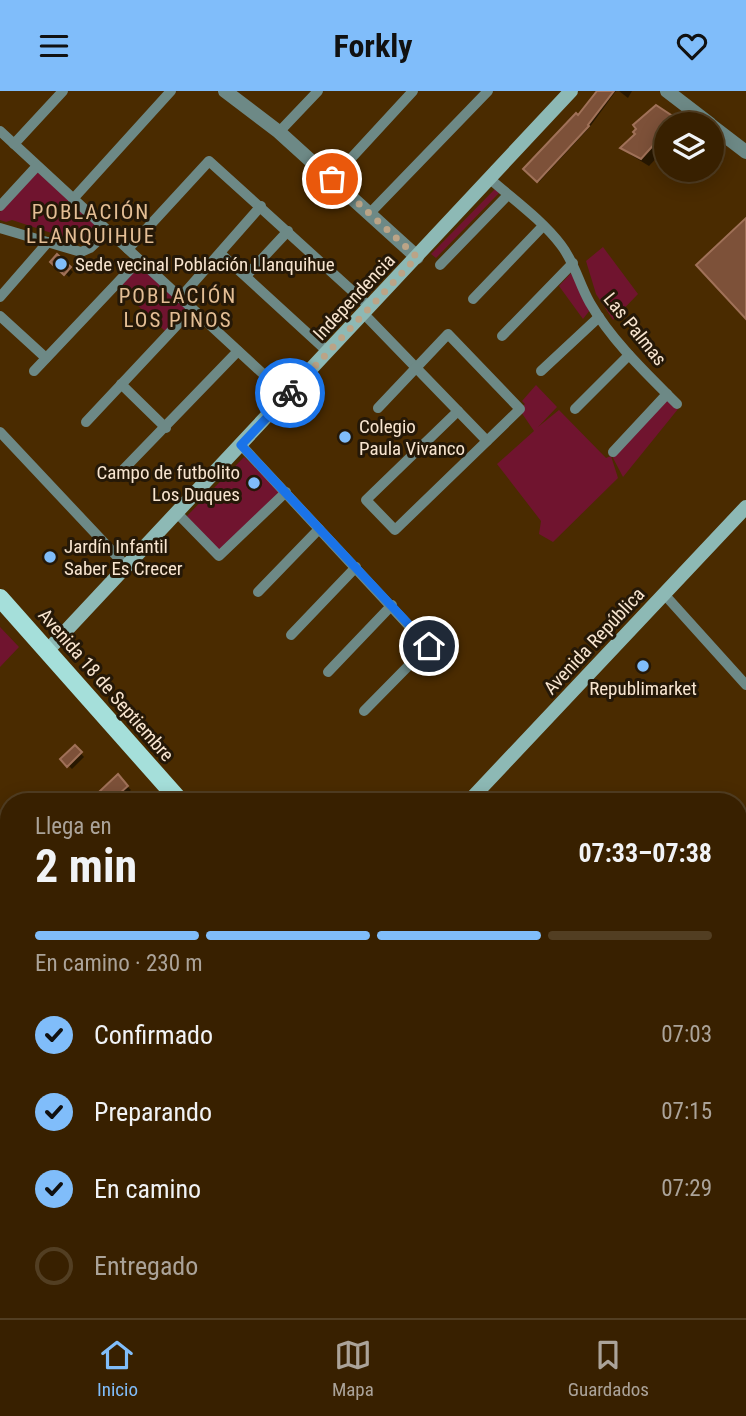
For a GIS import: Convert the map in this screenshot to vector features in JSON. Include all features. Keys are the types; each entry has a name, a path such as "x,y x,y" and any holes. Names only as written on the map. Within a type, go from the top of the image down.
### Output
{"main road":[{"name":"Independencia","path":"48,650 571,91"},
{"name":"Avenida República","path":"477,793 746,506"},
{"name":"Avenida 18 de Septiembre","path":"0,597 173,793"}],"street":[{"path":"14,144 63,91"},
{"path":"73,198 171,91"},
{"path":"226,91 279,132 417,257"},
{"path":"279,132 318,91"},
{"path":"332,179 413,91"},
{"path":"370,213 488,91"},
{"path":"667,91 694,112"},
{"path":"0,131 287,396"},
{"path":"724,135 746,152"},
{"path":"128,249 209,161 288,231 367,310 415,367 487,441"},
{"path":"0,206 37,166"},
{"name":"Las Palmas","path":"490,179 561,244 599,317 629,355 677,404"},
{"path":"440,265 508,195"},
{"path":"180,298 261,206"},
{"path":"473,299 543,226"},
{"path":"0,228 81,252 86,251 108,231"},
{"path":"246,276 288,231"},
{"path":"0,297 48,242"},
{"path":"221,254 328,352"},
{"path":"34,371 139,260"},
{"path":"502,336 573,263"},
{"path":"86,422 192,309"},
{"path":"0,316 46,358"},
{"path":"541,371 599,317"},
{"path":"378,408 448,334 520,409 396,530 366,500 458,411"},
{"path":"118,475 238,351"},
{"path":"575,409 629,355"},
{"path":"121,384 166,428"},
{"path":"613,452 667,394"},
{"path":"0,432 127,567"},
{"path":"241,445 438,656"},
{"path":"177,513 219,556 286,492"},
{"path":"258,592 319,529"},
{"path":"291,635 356,567"},
{"path":"664,594 746,685"},
{"path":"328,672 392,605"},
{"path":"365,711 429,646"}],"shaded area":[{"path":"41,168 101,224 85,244 12,220 0,220 0,212"},
{"path":"495,189 499,193 436,258 431,254"},
{"path":"603,247 638,294 613,320 596,294 586,261"},
{"path":"141,264 187,307 165,331 119,288"},
{"path":"571,273 590,310 583,319 559,286"},
{"path":"536,385 557,407 538,427 559,410 606,458 611,456 618,478 553,542 539,534 541,521 497,464 534,431 519,409 525,404 522,401"},
{"path":"665,398 678,409 623,477 611,454"},
{"path":"244,457 281,492 221,552 186,517"},
{"path":"0,627 19,647 0,667"}],"building":[{"path":"597,91 614,91 589,126 537,182 523,169 576,113 578,115"},
{"path":"656,105 666,112 654,112 654,144 641,159 620,148 635,134 633,125"},
{"path":"746,218 746,319 696,265"},
{"name":"Sede vecinal Población Llanquihue","path":"57,254 71,267 64,275 50,262"},
{"path":"75,745 82,752 67,767 60,759"},
{"path":"118,774 128,786 120,793 100,791"}],"way so far":[{"path":"290,393 417,257 332,179"}],"place":[{"name":"Sede vecinal Población Llanquihue","path":"61,264"},
{"name":"Colegio Paula Vivanco","path":"345,437"},
{"name":"Campo de futbolito Los Duques","path":"254,483"},
{"name":"Jardín Infantil Saber Es Crecer","path":"50,557"},
{"name":"Republimarket","path":"643,666"}],"district":[{"name":"POBLACIÓN LLANQUIHUE","path":"91,224"},
{"name":"POBLACIÓN LOS PINOS","path":"178,308"}],"route":[{"path":"290,393 241,445 429,646"}]}
